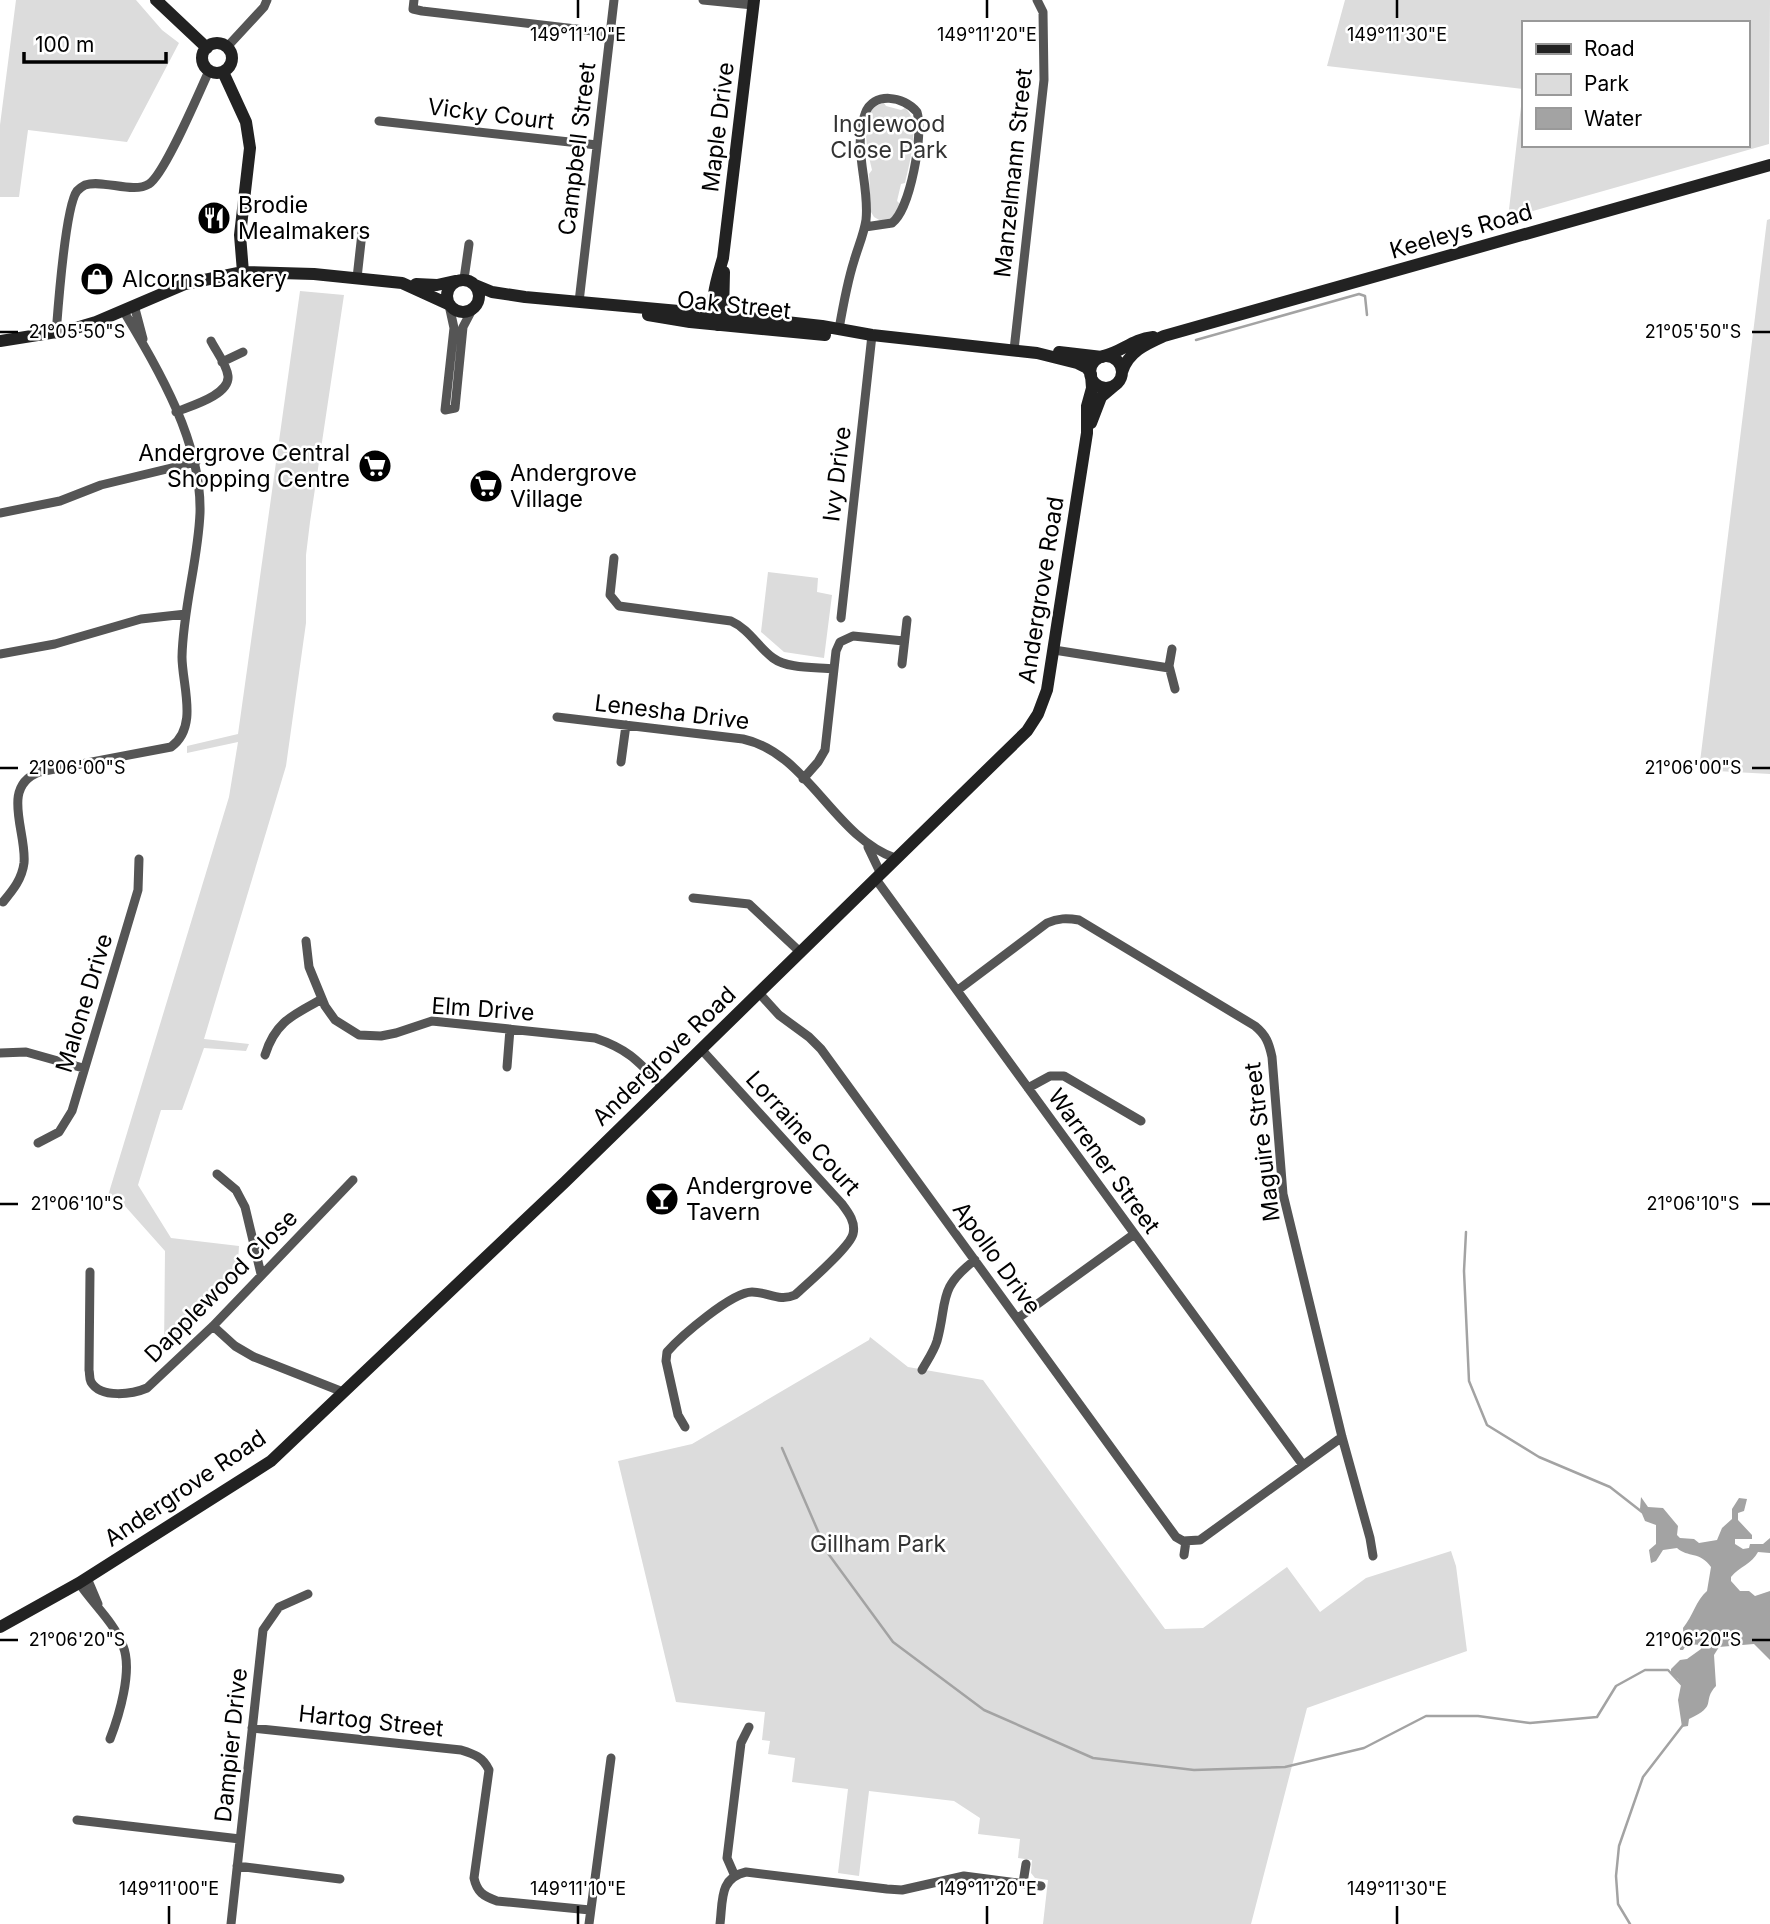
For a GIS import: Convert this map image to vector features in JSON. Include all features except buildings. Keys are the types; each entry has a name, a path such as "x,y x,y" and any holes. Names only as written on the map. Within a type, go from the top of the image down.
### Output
{"street":[{"path":"156,0 207,48"},
{"path":"227,47 264,8 267,0"},
{"path":"414,0 413,9 422,11 610,33"},
{"name":"Campbell Street","path":"579,302 614,0"},
{"path":"704,0 753,3"},
{"name":"Manzelmann Street","path":"1014,350 1044,80 1043,13 1037,0"},
{"name":"Maple Drive","path":"717,318 716,284 723,258 753,3"},
{"path":"217,43 227,47 232,59 229,68 217,74 209,71 202,59 207,48 217,43"},
{"path":"55,334 69,222 76,192 83,186 92,184 139,187 149,184 158,175 209,71"},
{"path":"223,72 246,122 250,148 240,235 243,272"},
{"path":"838,332 851,272 865,227 866,190 861,146 863,119 869,105 879,98 904,102 917,112 919,128 903,210 892,223 865,227"},
{"name":"Vicky Court","path":"379,121 597,145"},
{"name":"Keeleys Road","path":"1102,356 1114,353 1133,341 1164,336 1770,165"},
{"path":"357,278 362,233"},
{"path":"465,282 469,244"},
{"name":"Oak Street","path":"0,341 55,334 96,322 186,284 243,272 283,271 437,285 465,282 492,292 525,297 1014,350 1080,364 1091,375"},
{"name":"Oak Street","path":"394,282 411,286 449,304"},
{"path":"465,282 479,294 463,327 450,409 454,328 447,291 465,282"},
{"name":"Oak Street","path":"474,307 507,297 525,297"},
{"path":"449,304 461,312 474,307"},
{"path":"4,902 18,883 24,864 23,848 12,812 12,800 18,786 26,778 39,772 171,747 180,741 185,724 188,704 183,646 199,525 200,492 195,462 176,412 128,308"},
{"name":"Ivy Drive","path":"841,618 872,335"},
{"name":"Keeleys Road","path":"1122,372 1125,363 1136,351 1164,336"},
{"path":"176,412 223,390 228,376 211,341"},
{"path":"222,362 243,352"},
{"name":"Oak Street","path":"1037,353 1102,356"},
{"path":"1102,356 1116,359 1122,372 1116,384 1102,386 1096,383 1091,375 1093,364 1102,356"},
{"name":"Andergrove Road","path":"1,1634 260,1468 565,1182 1031,726 1045,698 1054,650 1087,433 1091,375"},
{"name":"Andergrove Road","path":"1087,433 1100,400 1116,384"},
{"path":"0,513 60,501 101,485 195,462"},
{"path":"614,558 610,595 614,603 621,608 728,621 742,627 780,662 834,669"},
{"path":"0,654 55,644 141,619 186,614"},
{"path":"902,664 907,620"},
{"path":"803,779 825,750 838,646 848,636 904,641"},
{"path":"1172,649 1169,668 1175,689"},
{"path":"1054,650 1169,668"},
{"name":"Lenesha Drive","path":"557,717 754,741 777,753 867,845 895,858"},
{"path":"621,762 626,726"},
{"name":"Lenesha Drive","path":"867,845 877,875"},
{"name":"Malone Drive","path":"38,1143 59,1132 72,1111 138,890 139,859"},
{"name":"Warrener Street","path":"877,875 1132,1235 1303,1465"},
{"path":"693,898 752,906 799,951"},
{"name":"Maguire Street","path":"958,990 1046,923 1054,919 1070,918 1079,920 1264,1034 1272,1057 1283,1194 1373,1556"},
{"name":"Elm Drive","path":"306,941 308,963 321,999 335,1020 359,1035 381,1036 432,1021 595,1038 618,1046 633,1056 662,1086"},
{"name":"Apollo Drive","path":"759,993 779,1015 821,1049 1170,1530 1176,1537 1186,1541"},
{"path":"265,1055 277,1028 289,1017 321,999"},
{"path":"507,1067 510,1029"},
{"name":"Lorraine Court","path":"685,1427 678,1415 666,1361 667,1352 709,1315 743,1293 755,1292 787,1298 795,1295 847,1245 853,1234 851,1216 842,1204 701,1049"},
{"path":"0,1053 26,1052 83,1068"},
{"path":"1028,1088 1050,1076 1064,1076 1141,1121"},
{"path":"217,1174 236,1190 245,1207 261,1274"},
{"name":"Dapplewood Close","path":"90,1272 89,1370 92,1382 100,1390 110,1393 136,1393 147,1388 213,1326 353,1180"},
{"path":"1018,1318 1132,1235"},
{"path":"922,1370 937,1339 948,1288 958,1273 975,1260"},
{"path":"213,1326 235,1346 254,1357 343,1392"},
{"path":"1184,1555 1186,1541 1200,1540 1342,1437"},
{"path":"83,1580 121,1640 126,1658 120,1714 110,1739"},
{"name":"Dampier Drive","path":"231,1924 263,1630 279,1607 308,1594"},
{"path":"734,1874 727,1858 741,1743 750,1727"},
{"name":"Hartog Street","path":"252,1728 461,1750 484,1760 489,1770 474,1878 476,1888 483,1896 497,1901 590,1910"},
{"path":"589,1924 611,1758"},
{"path":"77,1820 240,1839"},
{"path":"1023,1883 1026,1864"},
{"path":"237,1866 340,1878"},
{"path":"720,1924 725,1886 734,1874 746,1872 902,1890 964,1876 1041,1886"}],"green space":[{"path":"16,0 136,0 162,30 179,43 127,142 28,130 19,197 0,197 0,125"},
{"path":"1345,0 1770,0 1769,144 1508,218 1522,98 1522,147 1749,147 1749,21 1522,21 1522,89 1327,66"},
{"name":"Inglewood Close Park","path":"884,103 901,110 905,108 910,114 914,132 905,183 901,184 897,201 898,209 890,220 881,221 871,212 869,174 872,170 866,132 870,113"},
{"path":"1770,219 1770,774 1699,770 1767,220"},
{"path":"300,291 344,295 306,555 306,623 286,766 204,1039 249,1044 246,1051 204,1048 182,1110 161,1110 138,1185 171,1238 239,1246 237,1279 164,1350 165,1251 116,1196 107,1199 229,797 238,742 187,753 187,746 238,734"},
{"path":"768,572 818,578 817,592 832,595 824,658 784,652 761,632"},
{"name":"Gillham Park","path":"870,1337 908,1367 983,1380 1165,1629 1203,1628 1287,1567 1320,1612 1366,1578 1451,1551 1456,1566 1467,1651 1307,1708 1251,1924 1043,1924 1048,1880 1035,1878 1031,1873 1032,1860 1018,1858 1020,1839 978,1834 980,1818 954,1801 869,1791 859,1876 838,1873 848,1789 792,1782 795,1758 768,1754 770,1741 762,1740 765,1712 676,1702 618,1461 692,1444"}],"water":[{"path":"1641,1497 1648,1507 1663,1508 1678,1526 1677,1535 1680,1538 1694,1539 1699,1543 1717,1540 1722,1528 1732,1519 1732,1509 1739,1498 1747,1499 1744,1511 1738,1513 1738,1520 1752,1535 1752,1539 1735,1539 1735,1544 1743,1549 1749,1548 1750,1544 1763,1544 1770,1538 1770,1553 1758,1552 1731,1577 1731,1581 1740,1591 1749,1591 1755,1596 1770,1591 1770,1660 1754,1644 1719,1647 1714,1655 1716,1686 1707,1707 1689,1719 1688,1726 1682,1727 1678,1700 1681,1685 1671,1674 1671,1669 1680,1660 1687,1659 1701,1649 1701,1645 1687,1644 1680,1650 1679,1644 1684,1641 1683,1628 1707,1591 1711,1567 1703,1559 1677,1548 1663,1550 1656,1561 1651,1563 1649,1550 1656,1544 1656,1525 1645,1521 1640,1509"}],"waterway":[{"path":"1196,340 1359,294 1365,296 1367,315"},
{"path":"1466,1232 1464,1271 1469,1381 1487,1425 1539,1457 1610,1487 1642,1512"},
{"path":"782,1448 827,1552 893,1642 984,1710 1093,1758 1194,1770 1285,1767 1364,1748 1426,1716 1478,1716 1530,1723 1597,1717 1616,1686 1645,1670 1668,1670 1682,1685"},
{"path":"1630,1924 1618,1904 1616,1876 1619,1846 1643,1777 1683,1725"}],"place":[{"name":"Brodie Mealmakers","path":"214,218"},
{"name":"Alcorns Bakery","path":"97,279"},
{"name":"Andergrove Central Shopping Centre","path":"375,466"},
{"name":"Andergrove Village","path":"486,486"},
{"name":"Andergrove Tavern","path":"662,1199"}]}
